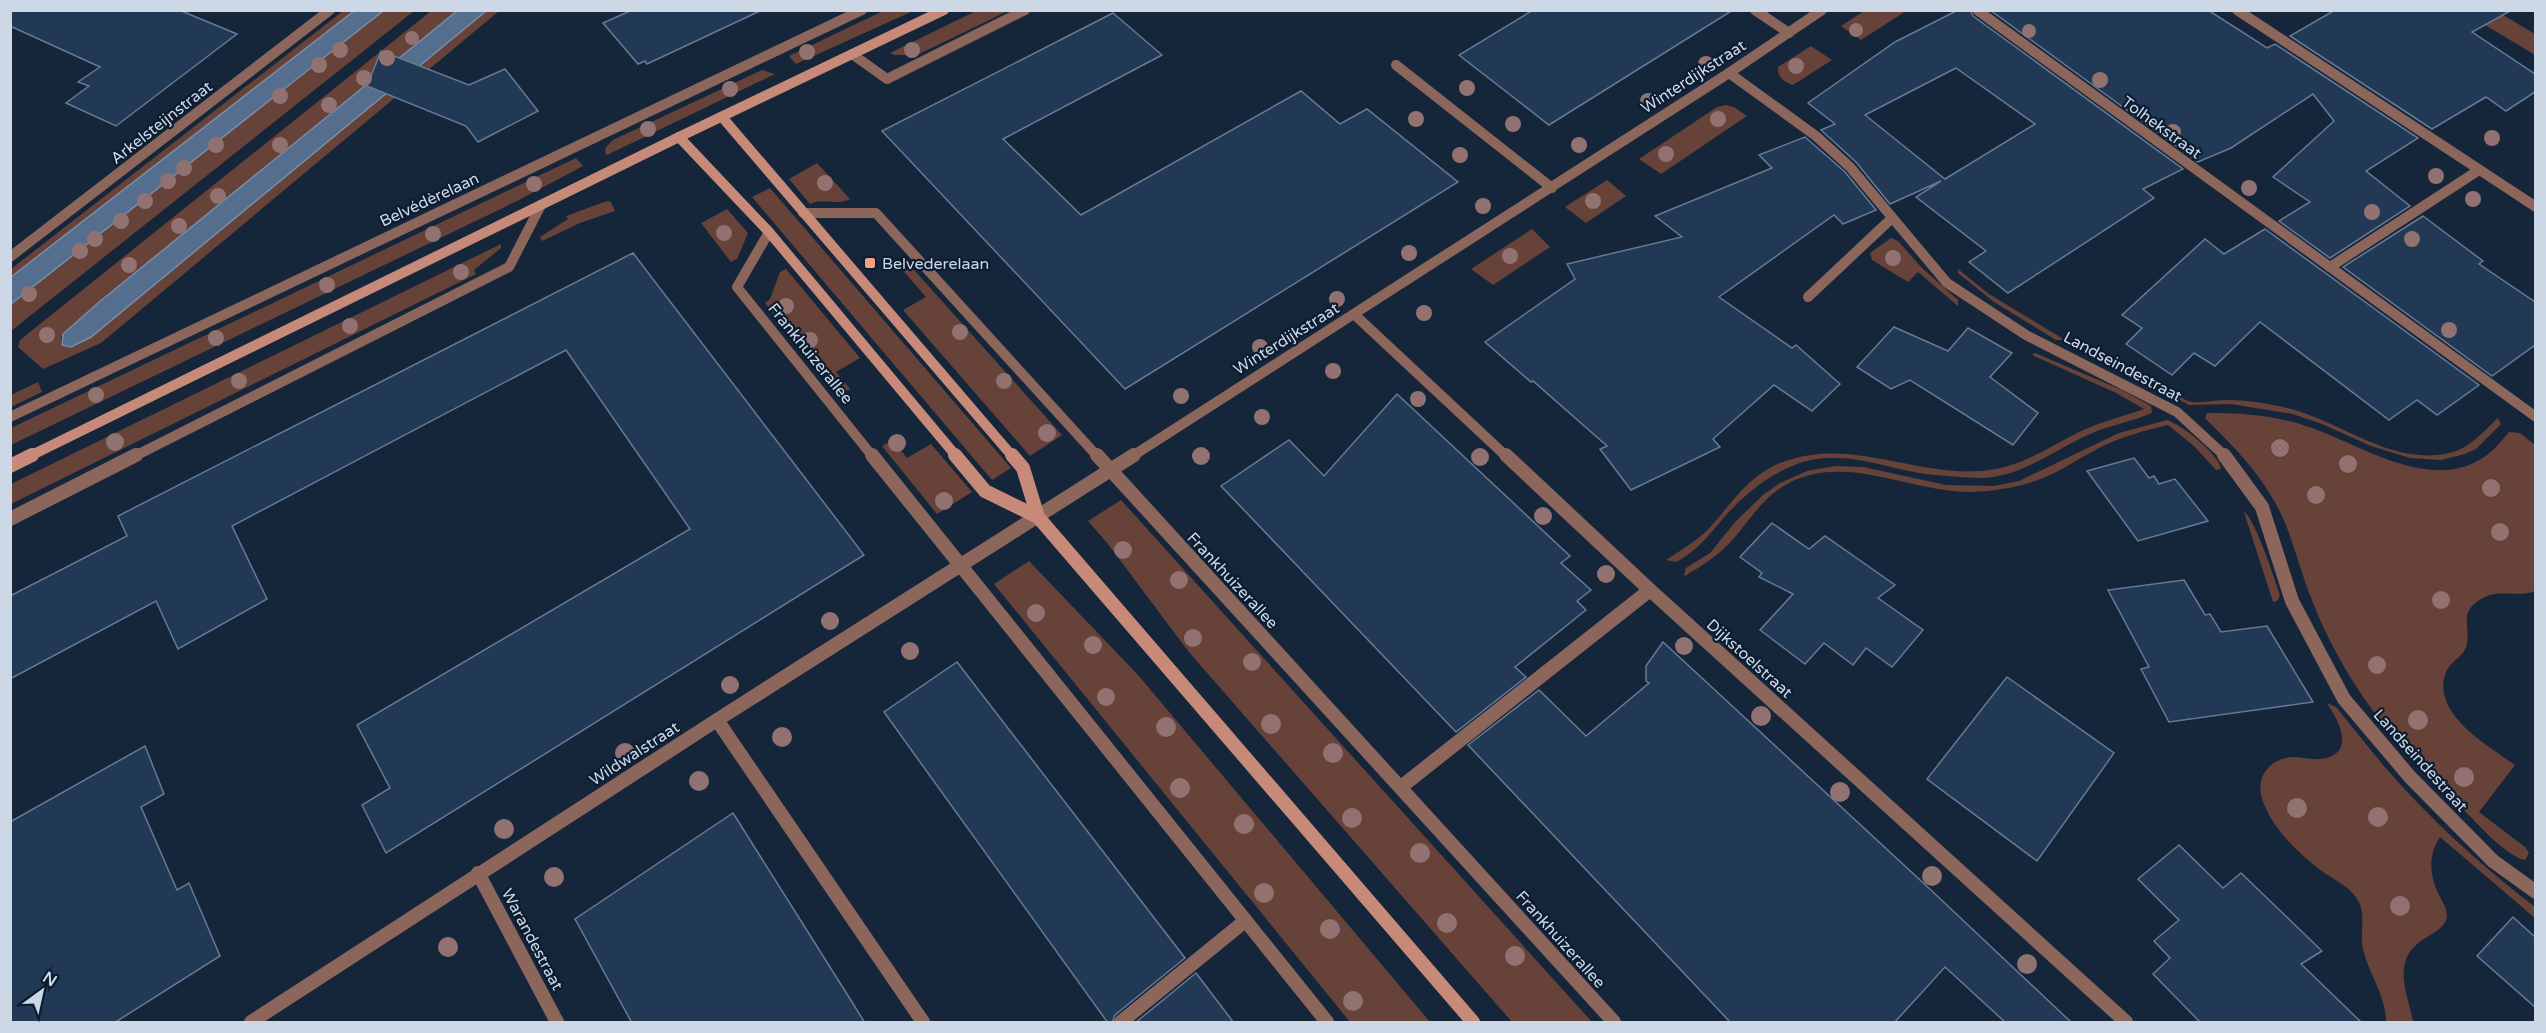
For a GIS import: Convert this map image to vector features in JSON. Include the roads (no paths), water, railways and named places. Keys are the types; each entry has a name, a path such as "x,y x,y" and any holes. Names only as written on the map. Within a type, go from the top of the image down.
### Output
{"main road":[{"path":"10,466 679,137 944,10"},
{"path":"722,117 1023,468 1038,517"},
{"path":"679,137 769,232 985,491 1038,517 1473,1023"}],"street":[{"name":"Arkelsteijnstraat","path":"10,257 330,10"},
{"name":"Belvédèrelaan","path":"10,417 862,10"},
{"path":"852,54 887,79 1025,10"},
{"path":"1755,10 1789,33"},
{"name":"Winterdijkstraat","path":"1038,517 1109,469 1355,315 1730,74 1822,10"},
{"name":"Tolhekstraat","path":"1977,10 2535,417"},
{"path":"2237,10 2535,207"},
{"path":"1396,64 1552,188"},
{"name":"Landseindestraat","path":"1730,74 1816,136 1866,184 1892,219 1947,283 2026,335 2177,412 2225,456 2262,507 2292,601 2344,699 2410,777 2493,861 2535,891"},
{"path":"2330,267 2479,170"},
{"path":"10,519 509,267 540,207"},
{"name":"Frankhuizerallee","path":"803,213 876,213 1614,1023"},
{"path":"1808,297 1892,219"},
{"name":"Frankhuizerallee","path":"769,232 737,287 1327,1023"},
{"name":"Dijkstoelstraat","path":"1355,315 1650,590 2126,1023"},
{"name":"Wildwalstraat","path":"251,1023 478,873 959,565 1038,517"},
{"path":"1401,787 1650,590"},
{"path":"717,720 923,1023"},
{"name":"Warandestraat","path":"478,873 557,1023"},
{"path":"1121,1023 1245,921"}],"water":[{"path":"354,11 383,11 11,304 11,277"},
{"path":"457,11 486,11 91,337 71,347 62,345 63,334 98,303"}],"place":[{"name":"Belvederelaan","path":"870,263"}]}
